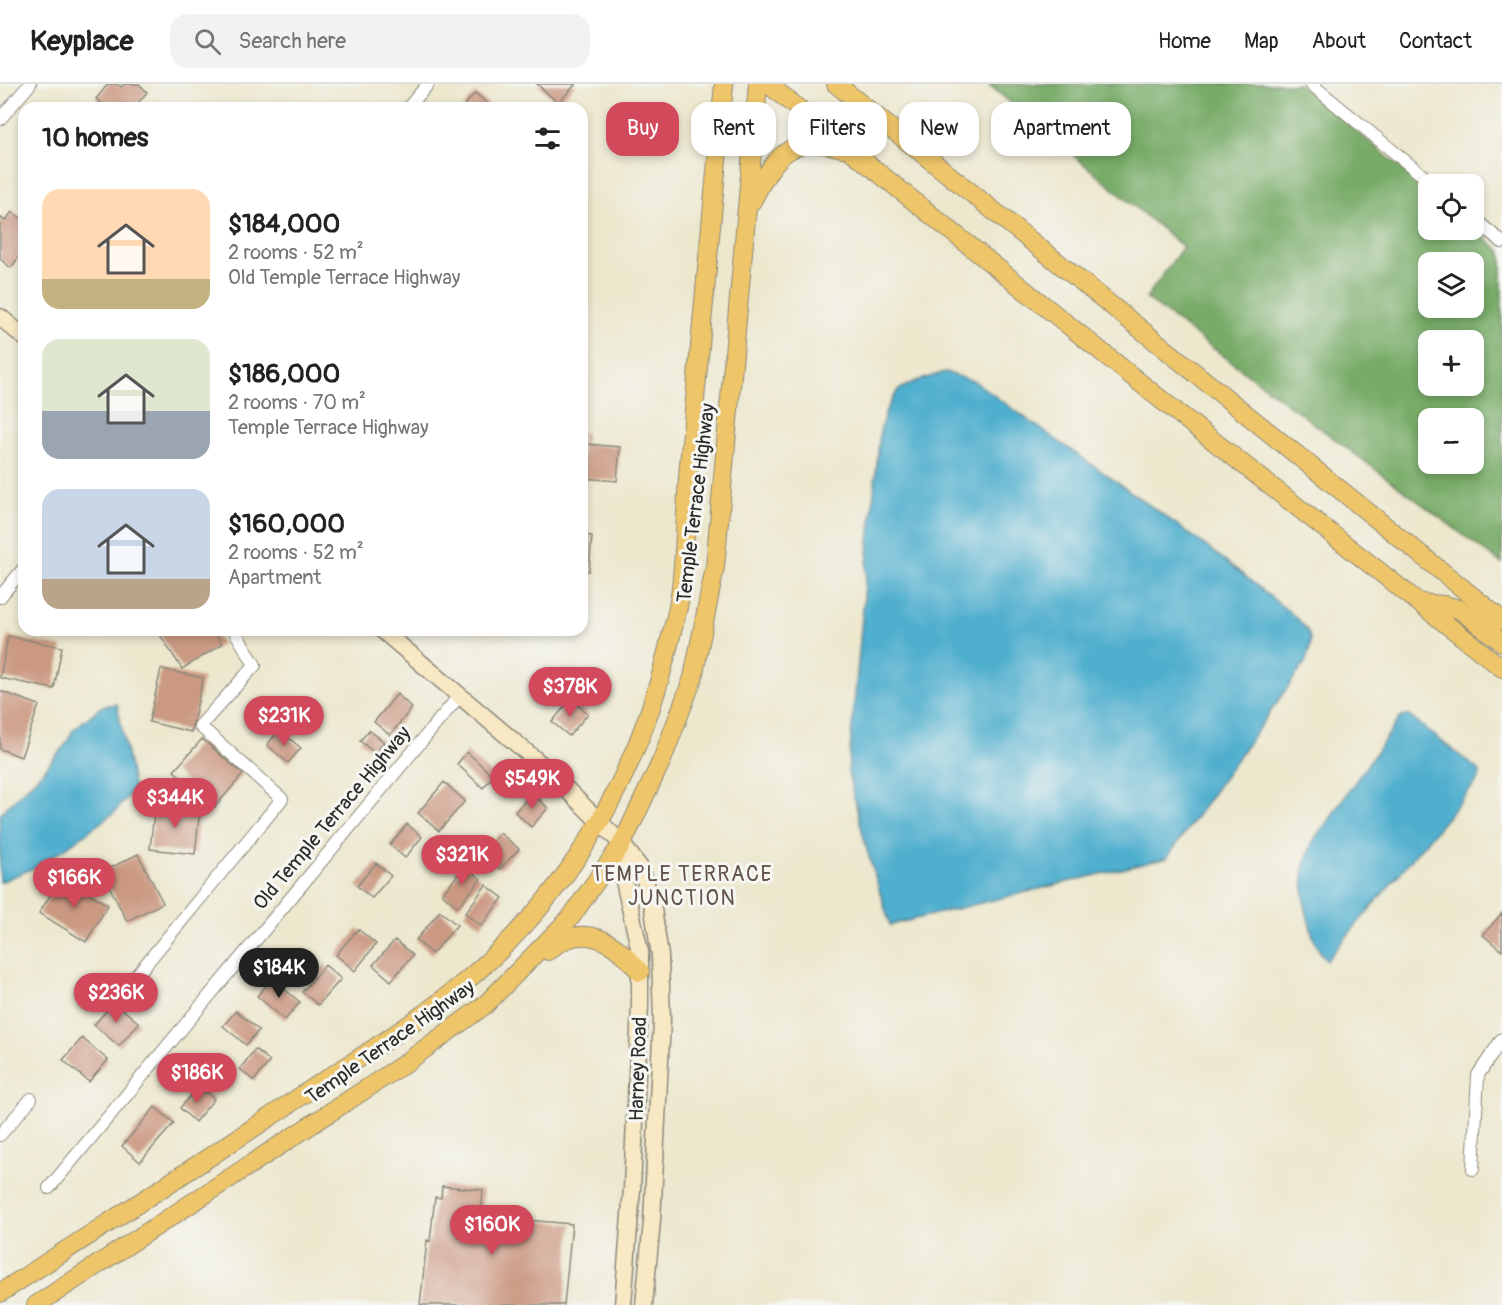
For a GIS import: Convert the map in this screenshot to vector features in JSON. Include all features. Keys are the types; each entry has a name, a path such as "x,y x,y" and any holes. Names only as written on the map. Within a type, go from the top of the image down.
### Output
{"main road":[{"name":"Temple Terrace Highway","path":"0,1293 267,1119 426,1012 453,991 481,969 533,915 578,858 599,823 628,768 649,713 663,669 680,596 688,473 724,84"},
{"name":"Temple Terrace Highway","path":"36,1305 404,1064 485,1005 571,917 622,844 662,760 693,678 715,567 758,84"},
{"path":"768,84 790,102"},
{"path":"836,84 1502,620"},
{"path":"747,211 766,172 777,159 788,152"},
{"path":"857,156 1169,406 1502,668"},
{"path":"1420,603 1459,609 1502,642"},
{"path":"485,1005 557,943 570,937 590,936 606,941 624,952 640,972"}],"street":[{"path":"0,119 30,84"},
{"path":"413,102 428,84"},
{"path":"1311,84 1421,174"},
{"path":"1484,227 1502,242"},
{"path":"0,317 18,332"},
{"path":"0,597 18,575"},
{"path":"136,976 282,800 200,726 255,665 238,636"},
{"name":"Harney Road","path":"388,636 543,766 622,844 641,868 652,902 660,956 661,1040 652,1221 644,1305"},
{"name":"Old Temple Terrace Highway","path":"49,1188 460,694"},
{"name":"Harney Road","path":"622,844 624,881 640,952 632,1189 623,1305"},
{"path":"1473,1169 1478,1075 1502,1039"},
{"path":"0,1135 31,1099"}],"green space":[{"path":"988,84 1299,84 1418,182 1418,240 1484,240 1484,237 1502,252 1502,564 1146,298 1183,247 1074,156 1131,156 1131,102 1010,102"}],"water":[{"path":"945,372 976,382 1191,535 1293,615 1308,632 1310,644 1305,663 1167,858 890,925 866,847 848,772 880,431 886,410 898,390"},
{"path":"117,704 134,789 115,812 66,848 36,867 0,882 0,814 45,769 66,744 73,730 102,706"},
{"path":"1408,715 1480,771 1479,779 1327,960 1321,954 1313,937 1305,906 1304,865 1312,843 1322,828 1400,718"}],"building":[{"path":"108,84 117,84 121,87 124,84 139,84 147,92 139,102 100,102 96,99"},
{"path":"537,84 576,84 557,102"},
{"path":"475,93 486,102 467,102"},
{"path":"12,212 18,216 18,258 11,268 0,259 0,217 5,221"},
{"path":"588,444 620,447 617,481 588,479"},
{"path":"588,536 592,536 588,571"},
{"path":"8,636 62,647 54,689 0,678"},
{"path":"161,636 217,636 222,644 182,669"},
{"path":"161,669 203,678 191,732 149,722"},
{"path":"0,691 39,705 21,757 0,749"},
{"path":"397,694 412,708 390,735 374,722"},
{"path":"571,699 588,714 569,736 552,722"},
{"path":"279,730 301,748 288,763 267,745"},
{"path":"369,730 384,742 375,753 360,741"},
{"path":"202,739 243,774 215,807 174,771"},
{"path":"467,752 493,776 483,788 457,764"},
{"path":"444,782 465,801 439,831 418,813"},
{"path":"532,793 548,808 531,827 515,812"},
{"path":"155,803 200,809 195,854 150,849"},
{"path":"407,824 422,837 405,858 390,845"},
{"path":"500,833 519,849 500,869 482,853"},
{"path":"138,854 163,903 127,921 102,872"},
{"path":"376,863 391,876 372,898 357,886"},
{"path":"465,866 481,879 458,907 442,894"},
{"path":"62,876 108,905 86,942 39,913"},
{"path":"486,885 503,898 481,926 465,913"},
{"path":"440,911 457,925 432,954 416,940"},
{"path":"1502,913 1502,951 1483,935"},
{"path":"358,929 376,944 355,971 336,955"},
{"path":"395,940 413,955 391,981 373,965"},
{"path":"325,965 341,979 318,1005 302,992"},
{"path":"272,979 300,1002 285,1020 257,996"},
{"path":"114,1002 139,1023 119,1046 94,1025"},
{"path":"236,1011 259,1030 246,1045 223,1026"},
{"path":"82,1038 108,1060 89,1082 63,1060"},
{"path":"255,1049 270,1061 254,1081 240,1069"},
{"path":"199,1086 214,1099 195,1122 180,1108"},
{"path":"155,1107 174,1123 140,1162 122,1146"},
{"path":"442,1186 483,1190 481,1216 572,1224 564,1305 420,1305 427,1240 430,1241 435,1197 441,1198"}],"district":[{"name":"TEMPLE TERRACE JUNCTION","path":"682,886"}]}
